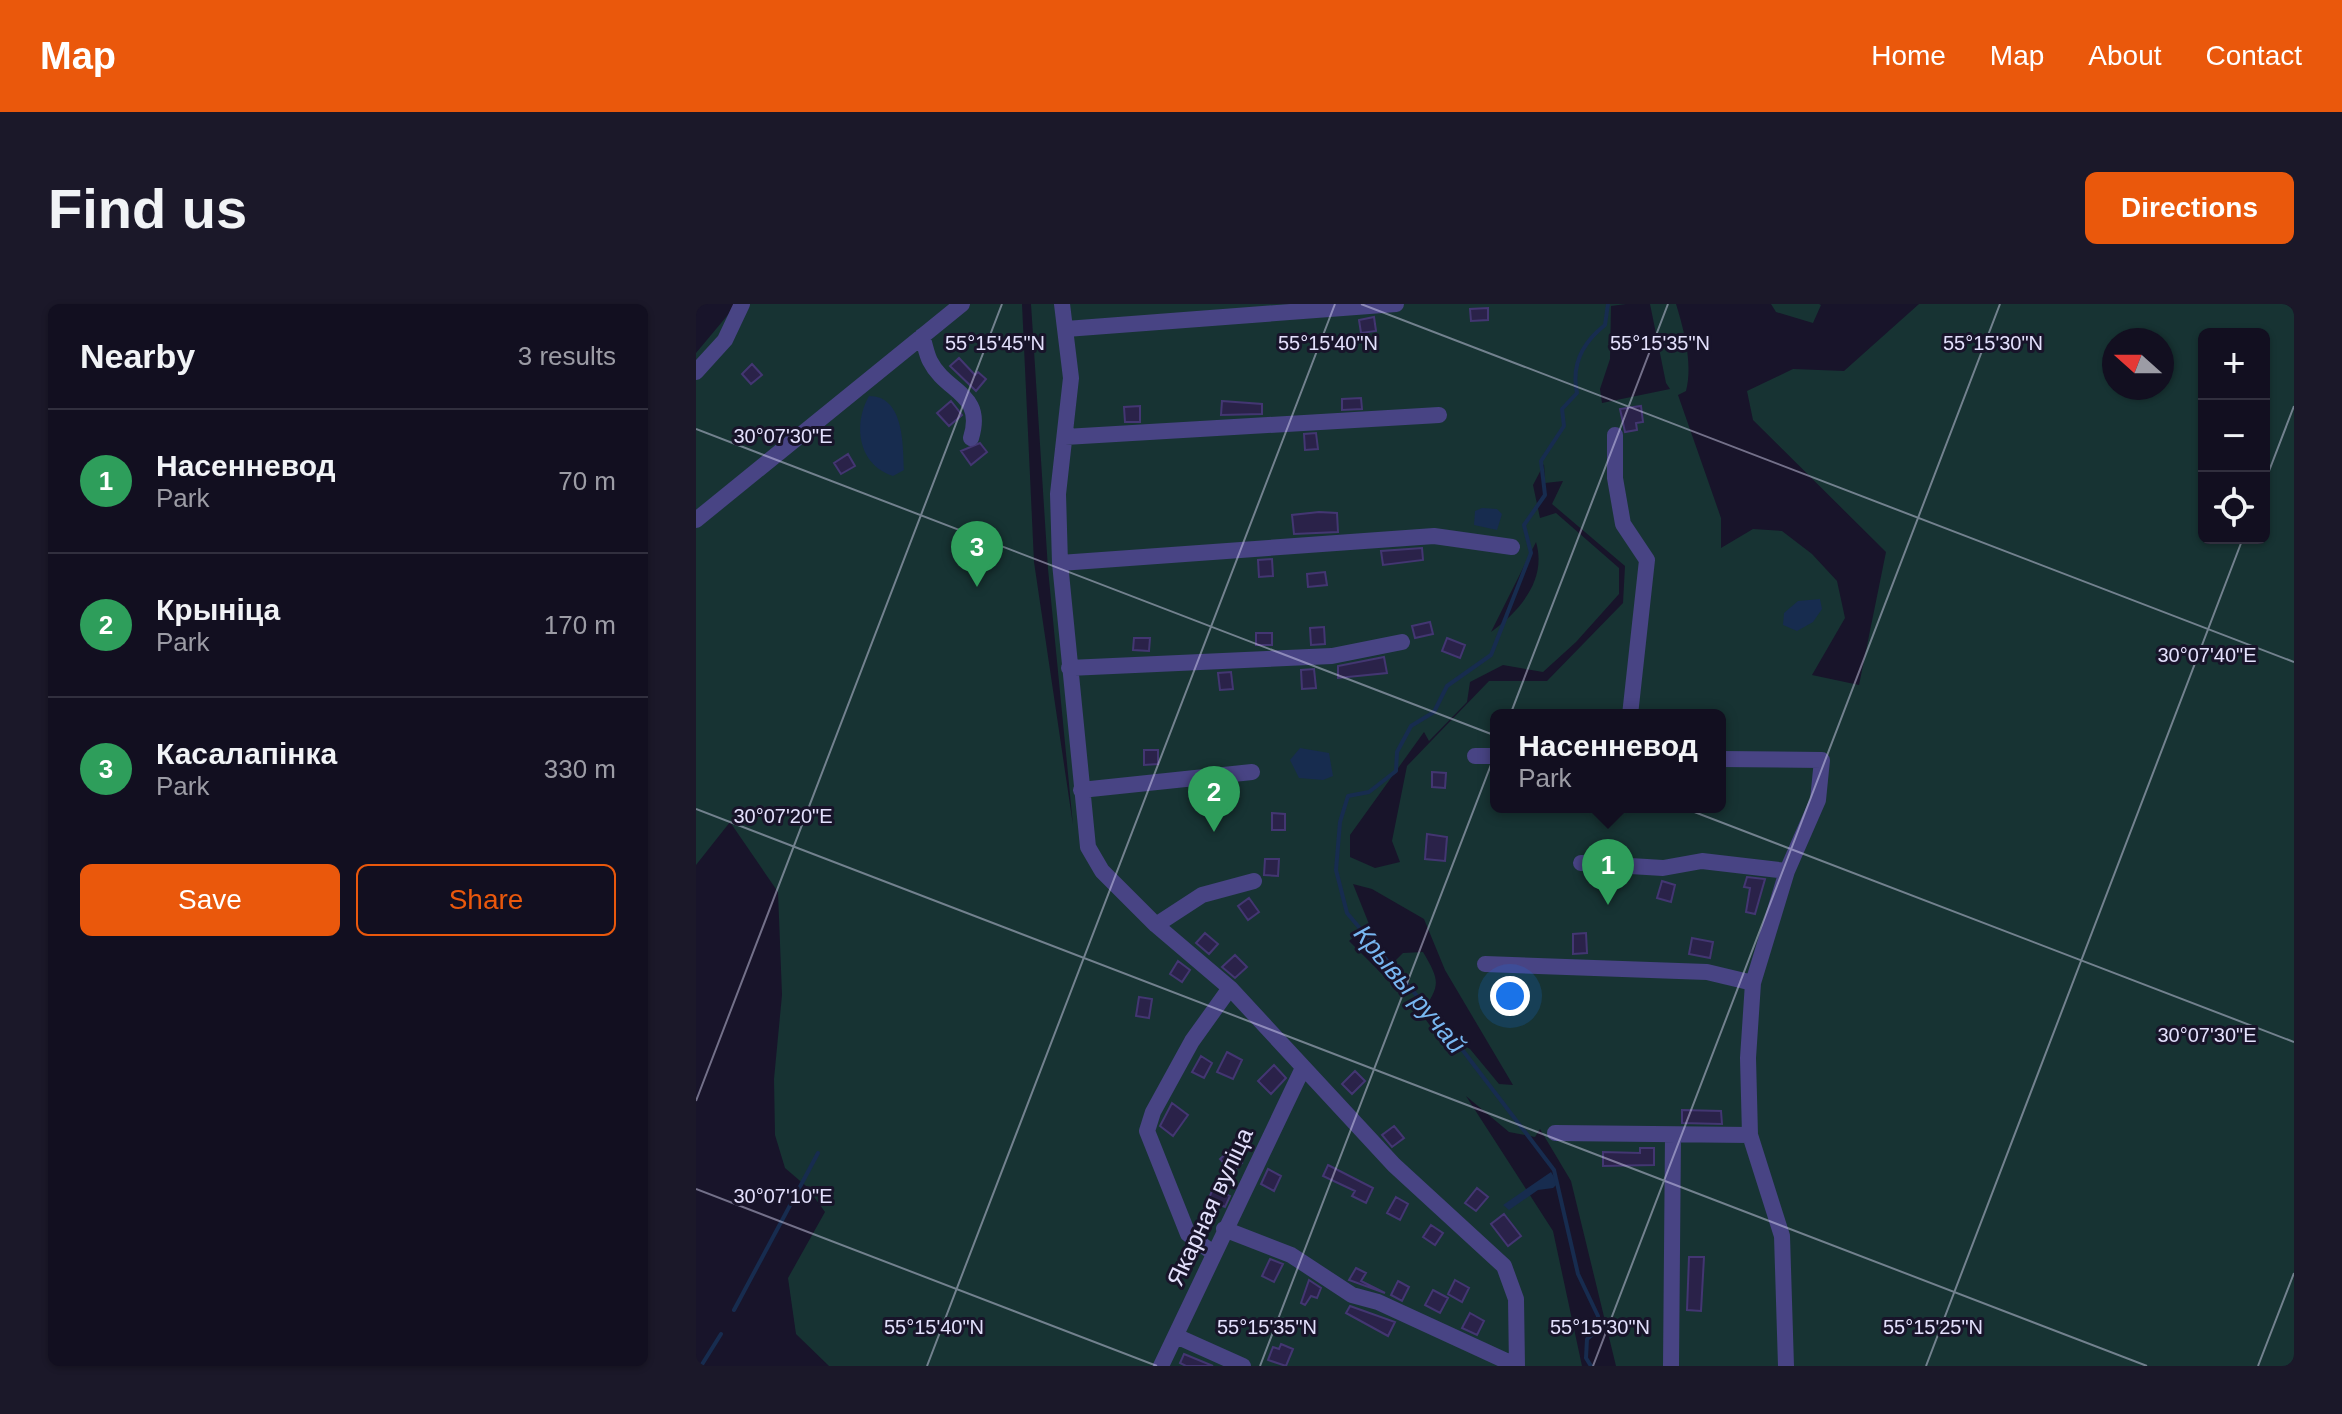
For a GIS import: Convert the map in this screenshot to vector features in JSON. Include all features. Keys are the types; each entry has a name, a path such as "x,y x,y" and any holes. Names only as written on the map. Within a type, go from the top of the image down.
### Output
{"street":[{"path":"696,372 725,340 742,304"},
{"path":"696,520 962,304"},
{"path":"1062,304 1071,378 1058,494 1060,563 1088,847 1102,871 1156,925 1230,988 1302,1070 1394,1165 1504,1266 1516,1299 1517,1366 1378,1302 1352,1295 1291,1255 1224,1229"},
{"path":"1066,329 1396,304"},
{"path":"922,336 930,362 970,403 976,421 971,438"},
{"path":"1065,437 1439,415"},
{"path":"1615,435 1615,478 1623,524 1647,560 1631,709"},
{"path":"1060,563 1434,536 1512,547"},
{"path":"1069,668 1332,656 1402,642"},
{"path":"1475,756 1490,756"},
{"path":"1726,759 1822,760 1818,800 1787,871 1753,983 1748,1058 1750,1135 1782,1236 1786,1366"},
{"path":"1081,790 1252,772"},
{"path":"1581,863 1663,868 1702,861 1787,871"},
{"path":"1156,925 1202,895 1254,881"},
{"path":"1485,964 1707,972 1753,983"},
{"path":"1213,1253 1188,1234 1147,1131 1153,1112 1192,1041 1230,988"},
{"name":"Якарная вуліца","path":"1161,1366 1302,1070"},
{"path":"1555,1133 1750,1135"},
{"path":"1671,1366 1673,1135"},
{"path":"1176,1336 1243,1366"}],"green space":[{"path":"737,304 1022,304 1034,562 1073,825 1048,569 1031,304 1626,304 1611,306 1610,359 1600,389 1602,403 1670,389 1666,383 1650,304 1676,304 1685,336 1689,370 1686,391 1678,395 1721,518 1721,548 1753,529 1782,531 1812,554 1837,581 1845,618 1812,675 1859,685 1886,552 1753,420 1747,391 1793,369 1844,371 1919,304 2294,304 2294,1366 1616,1366 1571,1181 1540,1129 1535,1137 1509,1132 1466,1096 1553,1231 1582,1366 829,1366 796,1334 788,1278 825,1212 806,1186 785,1168 775,1135 774,1079 782,995 778,892 730,822 696,865 696,353","holes":["1544,464 1545,483 1563,481 1552,504 1625,566 1623,603 1547,681 1489,681 1407,766 1392,841 1400,862 1375,868 1350,857 1350,835 1424,732 1429,741 1467,702 1470,682 1503,665 1543,672 1576,642 1619,594 1619,568 1556,513 1540,518 1533,485","1536,542 1538,569 1535,581 1521,604 1491,632","1353,884 1372,889 1424,919 1445,970 1513,1085 1499,1084 1470,1049 1431,1027 1421,1013 1436,983 1423,952 1403,953 1382,974 1349,941 1369,924"]},
{"path":"1771,304 1821,305 1813,323 1776,312"}],"water":[{"path":"869,396 881,398 889,404 899,423 904,470 893,476 873,463 862,443 861,420"},
{"path":"1497,509 1502,514 1497,530 1474,525 1475,511"},
{"path":"1820,599 1822,609 1813,622 1797,631 1783,625 1784,613 1798,601"},
{"path":"1300,748 1329,753 1333,776 1323,780 1299,778 1290,760"},
{"path":"1551,1172 1558,1183 1553,1188 1538,1190 1509,1210 1503,1205"}],"building":[{"path":"1488,308 1488,320 1471,321 1470,309"},
{"path":"1374,317 1376,331 1361,333 1359,320"},
{"path":"959,358 975,375 978,372 986,379 976,391 950,366"},
{"path":"752,364 762,375 751,384 742,374"},
{"path":"1361,398 1362,409 1342,410 1342,399"},
{"path":"951,401 962,415 949,426 937,413"},
{"path":"1222,401 1262,404 1262,414 1221,415"},
{"path":"1140,406 1140,422 1125,422 1124,407"},
{"path":"1641,406 1643,422 1636,423 1637,430 1625,432 1620,409"},
{"path":"1316,433 1318,449 1305,450 1304,434"},
{"path":"980,443 987,452 971,465 961,451"},
{"path":"848,454 855,466 841,474 834,463"},
{"path":"1337,513 1338,532 1294,534 1292,515"},
{"path":"1422,548 1423,560 1383,565 1381,551"},
{"path":"1272,559 1273,576 1259,577 1258,560"},
{"path":"1325,572 1327,585 1308,587 1307,574"},
{"path":"1430,622 1433,634 1415,638 1412,626"},
{"path":"1324,627 1325,644 1311,645 1310,628"},
{"path":"1256,633 1272,633 1272,645 1256,645"},
{"path":"1134,638 1150,638 1149,651 1133,650"},
{"path":"1447,638 1465,645 1460,658 1442,651"},
{"path":"1384,657 1387,673 1338,678 1338,666"},
{"path":"1314,669 1316,688 1302,689 1301,670"},
{"path":"1231,672 1233,689 1220,690 1218,673"},
{"path":"1144,750 1158,750 1158,764 1144,765"},
{"path":"1432,772 1446,773 1445,788 1432,787"},
{"path":"1272,813 1285,814 1285,830 1272,830"},
{"path":"1427,834 1447,837 1445,861 1425,859"},
{"path":"1265,859 1279,859 1278,876 1264,875"},
{"path":"1747,877 1765,879 1755,914 1746,912 1750,888 1744,887"},
{"path":"1662,881 1675,885 1671,902 1657,898"},
{"path":"1249,898 1259,912 1248,920 1238,906"},
{"path":"1205,933 1218,944 1209,954 1196,943"},
{"path":"1586,933 1587,953 1573,954 1573,934"},
{"path":"1692,938 1713,942 1710,958 1689,954"},
{"path":"1235,955 1247,967 1235,978 1222,967"},
{"path":"1178,961 1190,970 1182,982 1170,974"},
{"path":"1139,997 1152,999 1149,1018 1136,1016"},
{"path":"1227,1052 1242,1060 1233,1079 1217,1072"},
{"path":"1201,1056 1212,1063 1204,1078 1192,1072"},
{"path":"1274,1065 1286,1078 1271,1094 1258,1081"},
{"path":"1355,1071 1365,1081 1352,1094 1342,1084"},
{"path":"1172,1103 1188,1115 1173,1136 1160,1126"},
{"path":"1682,1110 1721,1111 1722,1124 1682,1123"},
{"path":"1394,1126 1404,1138 1392,1147 1382,1135"},
{"path":"1640,1148 1654,1148 1654,1165 1603,1166 1603,1152 1640,1153"},
{"path":"1230,1150 1242,1163 1232,1172 1220,1159"},
{"path":"1328,1165 1373,1188 1366,1203 1352,1196 1355,1191 1323,1176"},
{"path":"1268,1169 1281,1176 1274,1191 1261,1184"},
{"path":"1477,1188 1488,1197 1476,1211 1465,1203"},
{"path":"1213,1189 1230,1196 1225,1207 1208,1200"},
{"path":"1396,1197 1408,1204 1400,1220 1387,1213"},
{"path":"1504,1214 1521,1236 1508,1246 1491,1224"},
{"path":"1431,1225 1443,1233 1435,1245 1423,1237"},
{"path":"1689,1257 1704,1257 1701,1311 1687,1310"},
{"path":"1270,1259 1283,1264 1274,1282 1262,1276"},
{"path":"1356,1268 1366,1273 1361,1281 1385,1293 1349,1280"},
{"path":"1309,1280 1321,1288 1317,1298 1311,1296 1305,1305 1301,1303"},
{"path":"1455,1280 1469,1288 1462,1302 1448,1294"},
{"path":"1398,1281 1409,1287 1402,1301 1391,1295"},
{"path":"1433,1290 1448,1298 1440,1313 1425,1305"},
{"path":"1350,1306 1395,1322 1388,1336 1346,1313"},
{"path":"1470,1313 1484,1321 1477,1335 1462,1328"},
{"path":"1281,1344 1293,1349 1286,1366 1268,1360 1273,1347 1279,1349"},
{"path":"1184,1354 1213,1366 1186,1366 1180,1363"}],"waterway":[{"name":"Крывы ручай","path":"1591,1366 1586,1358 1587,1339 1597,1331 1598,1316 1578,1274 1554,1170 1461,1048 1347,913 1336,870 1340,822 1348,796 1369,792 1396,771 1397,752 1411,726 1434,712 1447,686 1491,655 1531,553 1524,525 1545,495 1541,461 1564,426 1562,409 1577,393 1576,373 1580,355 1590,339 1605,325 1608,304"},
{"path":"734,1310 818,1153"},
{"path":"701,1366 721,1334"}],"place":[{"name":"Касалапінка","path":"977,587"},
{"name":"Крыніца","path":"1214,832"},
{"name":"Насенневод","path":"1608,905"}]}
